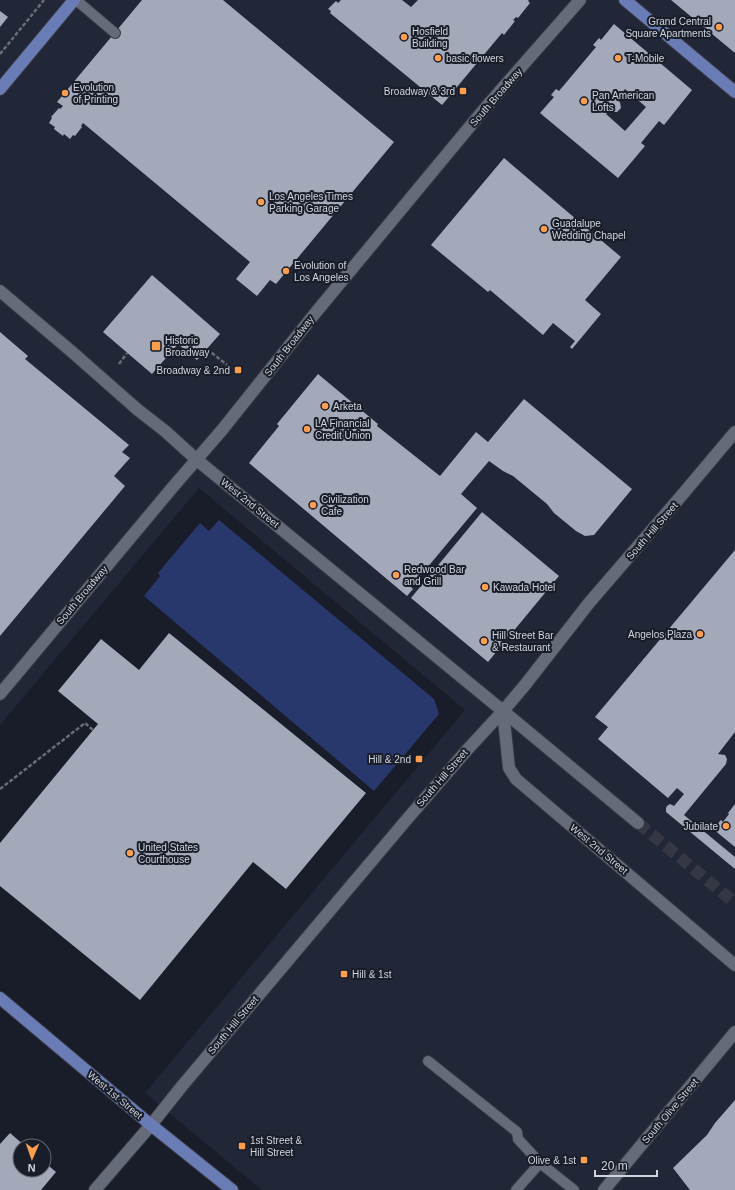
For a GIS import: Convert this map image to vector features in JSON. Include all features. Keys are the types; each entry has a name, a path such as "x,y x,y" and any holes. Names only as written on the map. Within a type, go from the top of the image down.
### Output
{"main road":[{"path":"0,89 75,0"},
{"name":"South Broadway","path":"0,694 166,494 197,460 317,311 486,107 580,0"},
{"path":"625,0 735,92"},
{"name":"West 2nd Street","path":"0,291 197,460 638,823"},
{"name":"South Hill Street","path":"95,1190 408,818 503,711 589,603 735,432"},
{"name":"West 2nd Street","path":"503,711 509,768 516,779 735,965"},
{"name":"West 1st Street","path":"0,998 151,1125 232,1190"},
{"name":"South Olive Street","path":"604,1190 735,1032"}],"lane":[{"path":"75,0 115,33"},
{"path":"428,1061 517,1132 518,1139 540,1163 574,1190"},
{"path":"516,1190 540,1163"}],"path":[{"path":"0,54 44,0"},
{"path":"207,349 231,368"},
{"path":"119,364 127,353"},
{"path":"0,789 85,722 93,730"}],"shaded area":[{"path":"0,0 735,0 735,1190 262,1190 145,1093 465,710 199,488 0,725"},
{"path":"219,520 434,699 439,714 374,791 144,596 160,576 158,573 200,523 209,531"}],"building":[{"name":"Los Angeles Times Parking Garage","path":"142,0 223,0 394,142 276,284 270,280 257,296 236,279 250,262 83,123 81,126 82,127 75,136 73,135 70,139 64,134 63,136 49,123 52,118 51,117 59,108 60,109 63,106 57,102"},
{"name":"Hosfield Building","path":"341,0 402,0 411,7 418,0 529,0 528,1 530,3 518,18 516,17 513,20 515,21 504,35 502,33 442,105 330,13 331,11 328,9 336,1 338,3"},
{"name":"Grand Central Square Apartments","path":"671,0 735,0 735,53"},
{"path":"0,11 8,17 0,27"},
{"name":"Pan American Lofts","path":"614,24 692,90 664,125 659,121 641,143 645,146 618,178 540,113 554,97 551,95 556,89 559,91 596,47 593,45 599,38 601,40","holes":["625,89 646,107 625,131 606,114 609,110 612,112 617,112 621,108 620,102 616,100"]},
{"path":"504,158 621,257 585,300 601,314 572,349 570,347 575,341 553,323 543,335 490,290 488,292 431,245"},
{"path":"152,275 220,334 197,360 178,344 152,374 103,332"},
{"path":"0,332 28,356 25,359 129,445 122,452 130,458 114,476 125,486 0,636"},
{"path":"318,374 378,424 377,426 440,476 476,432 488,442 524,399 632,489 594,535 585,536 576,531 554,513 547,504 513,476 489,461 461,494 477,508 411,587 413,589 407,596 249,463 279,426 277,424"},
{"name":"Kawada Hotel","path":"482,512 559,576 488,662 411,598"},
{"name":"Angelos Plaza","path":"735,550 735,732 718,754 725,755 727,759 726,764 684,815 735,857 735,869 666,812 667,806 670,804 674,806 684,794 677,788 668,798 598,739 608,727 595,717"},
{"name":"United States Courthouse","path":"169,633 366,793 286,889 253,862 140,1000 0,886 0,843 98,724 58,691 101,639 139,670"},
{"name":"Jubilate","path":"735,804 735,847 713,829 721,820 723,822"},
{"path":"735,1100 735,1190 690,1190 673,1168 707,1135 715,1123"},
{"path":"10,1133 16,1138 12,1138 12,1178 51,1178 41,1190 0,1190 0,1144"},
{"path":"52,1169 56,1172 52,1177"}],"tunnel":[{"path":"638,823 735,903"}],"place":[{"name":"Grand Central Square Apartments","path":"719,27"},
{"name":"Hosfield Building","path":"404,37"},
{"name":"basic flowers","path":"438,58"},
{"name":"T-Mobile","path":"618,58"},
{"name":"Broadway & 3rd","path":"463,91"},
{"name":"Evolution of Printing","path":"65,93"},
{"name":"Pan American Lofts","path":"584,101"},
{"name":"Los Angeles Times Parking Garage","path":"261,202"},
{"name":"Guadalupe Wedding Chapel","path":"544,229"},
{"name":"Evolution of Los Angeles","path":"286,271"},
{"name":"Historic Broadway","path":"156,346"},
{"name":"Broadway & 2nd","path":"238,370"},
{"name":"Arketa","path":"325,406"},
{"name":"LA Financial Credit Union","path":"307,429"},
{"name":"Civilization Cafe","path":"313,505"},
{"name":"Redwood Bar and Grill","path":"396,575"},
{"name":"Kawada Hotel","path":"485,587"},
{"name":"Angelos Plaza","path":"700,634"},
{"name":"Hill Street Bar & Restaurant","path":"484,641"},
{"name":"Hill & 2nd","path":"419,759"},
{"name":"Jubilate","path":"726,826"},
{"name":"United States Courthouse","path":"130,853"},
{"name":"Hill & 1st","path":"344,974"},
{"name":"1st Street & Hill Street","path":"242,1146"},
{"name":"Olive & 1st","path":"584,1160"}]}
